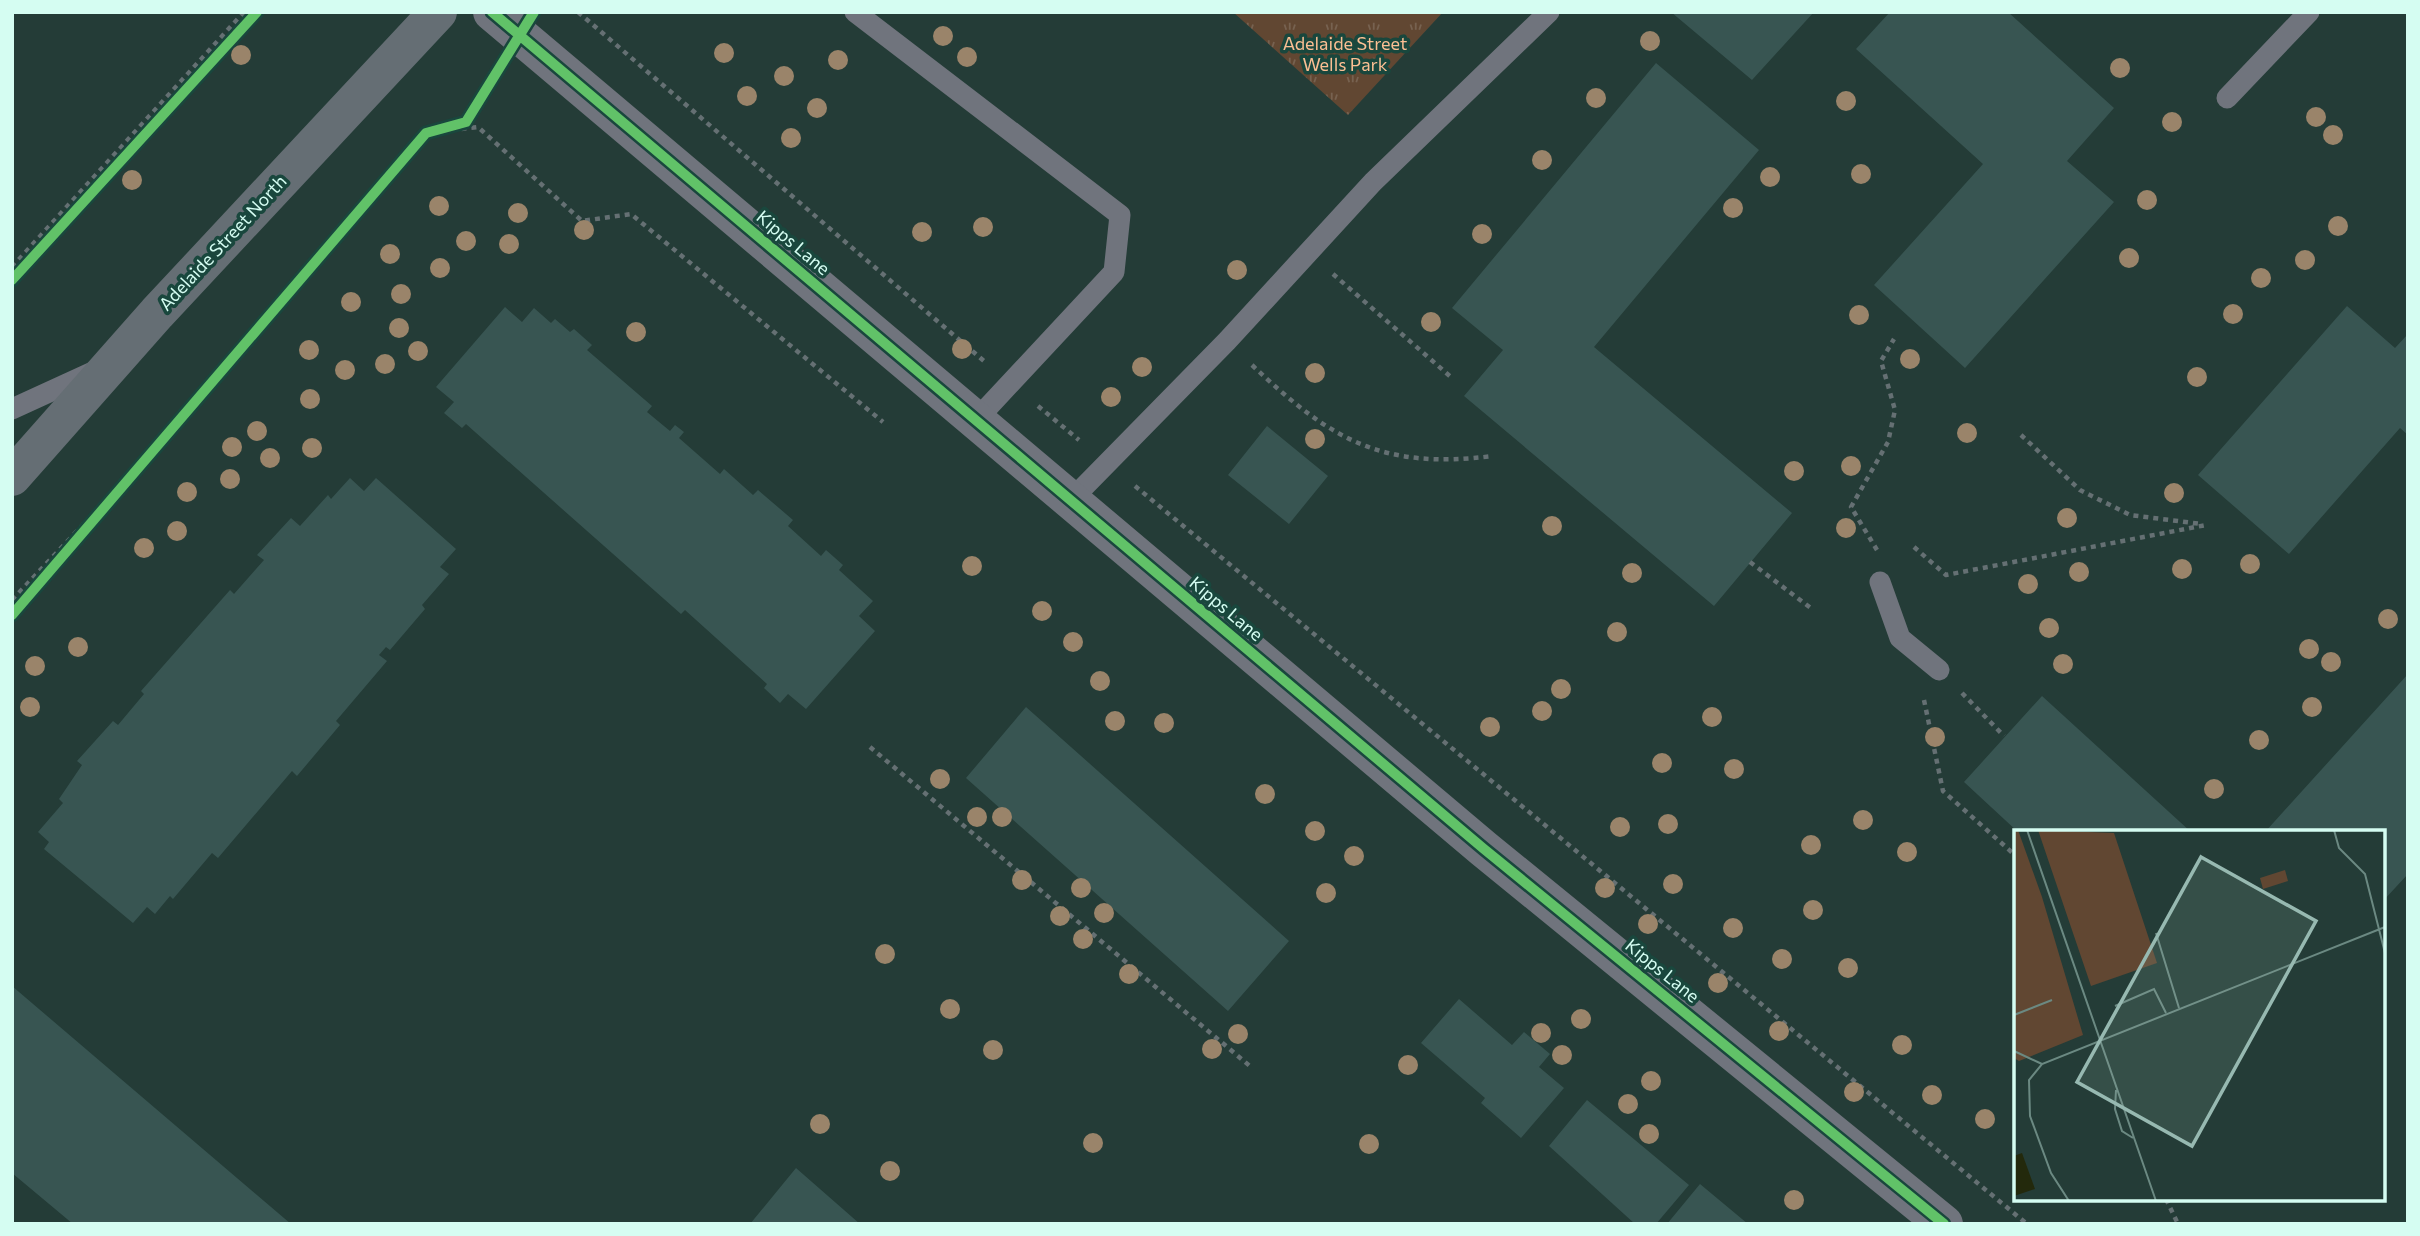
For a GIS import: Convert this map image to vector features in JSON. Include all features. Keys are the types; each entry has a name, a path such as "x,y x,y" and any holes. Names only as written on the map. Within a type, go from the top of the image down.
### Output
{"main road":[{"name":"Adelaide Street North","path":"12,477 113,363 438,12"}],"street":[{"name":"Kipps Lane","path":"492,12 1474,840 1944,1224"}],"lane":[{"path":"855,12 1120,215 1114,272 976,420"},
{"path":"1071,500 1227,341 1373,182 1549,12"},
{"path":"2227,98 2309,12"},
{"path":"12,409 113,363"},
{"path":"1880,582 1899,638 1939,670"}],"path":[{"path":"12,267 244,12"},
{"path":"12,280 257,12"},
{"path":"578,12 1011,383 2027,1224"},
{"path":"12,615 426,133 466,122 471,114"},
{"path":"426,133 478,127 582,221 631,214 883,422"},
{"path":"1308,253 1452,378"},
{"path":"1879,553 1851,507 1888,442 1895,410 1881,361 1894,339"},
{"path":"1227,341 1281,393 1342,438 1392,455 1452,461 1493,456"},
{"path":"12,600 168,434"},
{"path":"1914,547 1946,575 2206,525 2130,515 2080,490 2021,435"},
{"path":"1750,562 1812,609"},
{"path":"1913,651 1943,791 2014,854"},
{"path":"1939,670 2004,736"},
{"path":"870,747 1251,1068"},
{"path":"2167,1201 2178,1224"}],"green space":[{"name":"Adelaide Street Wells Park","path":"1233,12 1443,12 1348,115"}],"building":[{"path":"1671,12 1814,12 1752,80"},
{"path":"1890,12 2008,12 2114,108 2067,161 2114,202 1965,368 1874,285 1983,164 1856,49"},
{"path":"1656,63 1759,150 1594,347 1792,513 1714,606 1464,396 1503,350 1452,308"},
{"path":"2347,306 2395,348 2408,334 2408,435 2400,428 2289,554 2198,475"},
{"path":"505,307 522,322 534,308 551,323 555,319 570,332 574,329 592,345 587,350 652,406 647,412 670,431 675,425 684,432 679,438 720,474 724,469 753,495 758,490 793,520 788,526 821,556 826,550 843,565 839,570 873,601 859,616 875,631 806,709 788,694 780,703 764,688 767,684 685,610 681,614 466,424 462,428 444,413 454,402 436,387"},
{"path":"1267,426 1328,476 1289,524 1228,475"},
{"path":"350,478 364,491 376,478 456,549 440,567 449,574 422,605 425,609 390,650 386,647 379,655 387,661 336,721 340,725 297,776 292,771 218,858 212,853 173,899 170,896 155,914 147,907 133,923 44,849 49,842 38,832 63,803 59,799 82,765 77,761 113,721 118,725 144,694 141,691 230,590 234,594 264,560 257,555 291,518 300,526 328,495 331,499"},
{"path":"2408,674 2408,874 2385,899 2385,830 2267,830"},
{"path":"2042,696 2189,830 2016,830 1964,782"},
{"path":"1026,707 1289,941 1228,1011 966,778"},
{"path":"12,986 291,1224 73,1224 12,1173"},
{"path":"1459,999 1512,1045 1524,1032 1550,1054 1539,1067 1564,1088 1521,1138 1481,1103 1485,1098 1421,1043"},
{"path":"1587,1100 1689,1185 1656,1224 1635,1224 1549,1146"},
{"path":"796,1168 860,1224 750,1224"},
{"path":"1700,1184 1748,1224 1667,1224"}],"cycle path":[{"path":"12,280 257,12"},
{"path":"492,12 1484,849 1944,1224"},
{"path":"12,615 426,133 466,122 534,12"}]}
